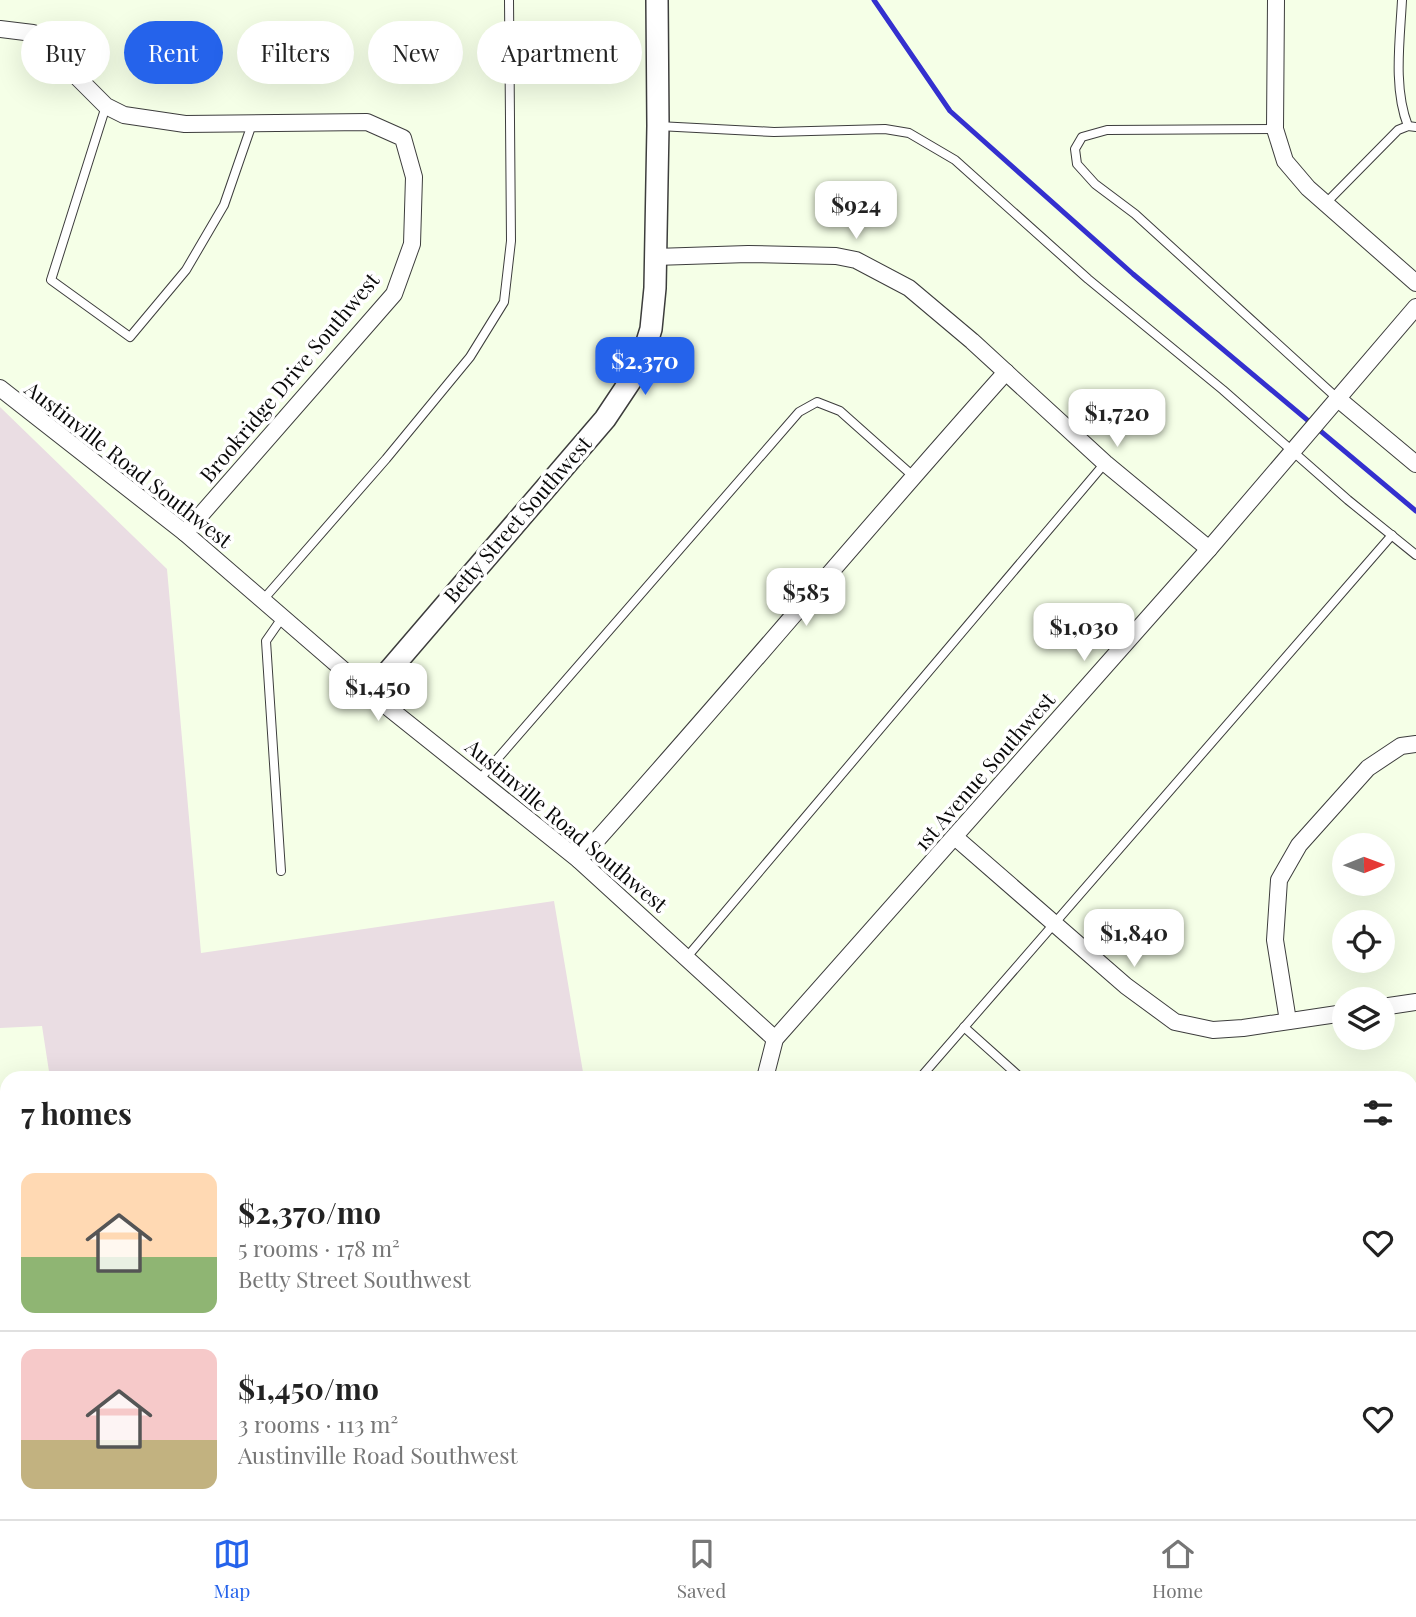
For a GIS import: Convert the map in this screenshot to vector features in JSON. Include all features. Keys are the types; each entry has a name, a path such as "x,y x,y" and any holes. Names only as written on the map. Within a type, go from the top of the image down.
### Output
{"street":[{"name":"Betty Street Southwest","path":"370,693 605,419 639,368 651,329 655,257 657,0"},
{"path":"1276,0 1275,129 1285,161 1308,188 1416,283"},
{"name":"Brookridge Drive Southwest","path":"0,29 33,33 106,106 124,115 185,124 367,122 403,138 414,177 412,244 394,294 185,533"},
{"path":"655,257 774,255 836,256 856,260 909,288 1105,463 1209,549"},
{"name":"1st Avenue Southwest","path":"775,1039 956,838 1416,307"},
{"path":"579,860 1006,372"},
{"name":"Austinville Road Southwest","path":"0,388 185,533 370,693 579,860 775,1039"},
{"path":"1337,398 1416,464"},
{"path":"1288,1021 1275,940 1279,880 1299,845 1368,768 1401,746 1416,744"},
{"path":"956,838 1126,986 1175,1022 1213,1030 1332,1015"},
{"path":"1395,1005 1416,1002"},
{"path":"767,1071 775,1039"}],"lane":[{"path":"262,601 386,459 470,357 504,302 511,242 509,0"},
{"path":"1326,204 1398,130 1412,126 1402,111 1400,93 1399,41 1402,0"},
{"path":"106,106 51,279 130,337 186,270 224,205 252,124"},
{"path":"658,126 774,132 885,129 909,133 955,160 1088,279 1416,555"},
{"path":"1275,129 1107,131 1082,137 1075,149 1077,164 1095,184 1135,214 1337,398"},
{"path":"480,780 799,412 817,402 840,411 913,476"},
{"path":"687,957 1105,463"},
{"path":"926,1071 1392,535"},
{"path":"281,871 266,641 282,618"},
{"path":"964,1027 1013,1071"}],"shaded area":[{"path":"0,407 167,569 201,953 554,901 583,1071 49,1071 42,1026 0,1028"}],"waterway":[{"path":"874,0 950,111 1133,274 1416,511"}]}
